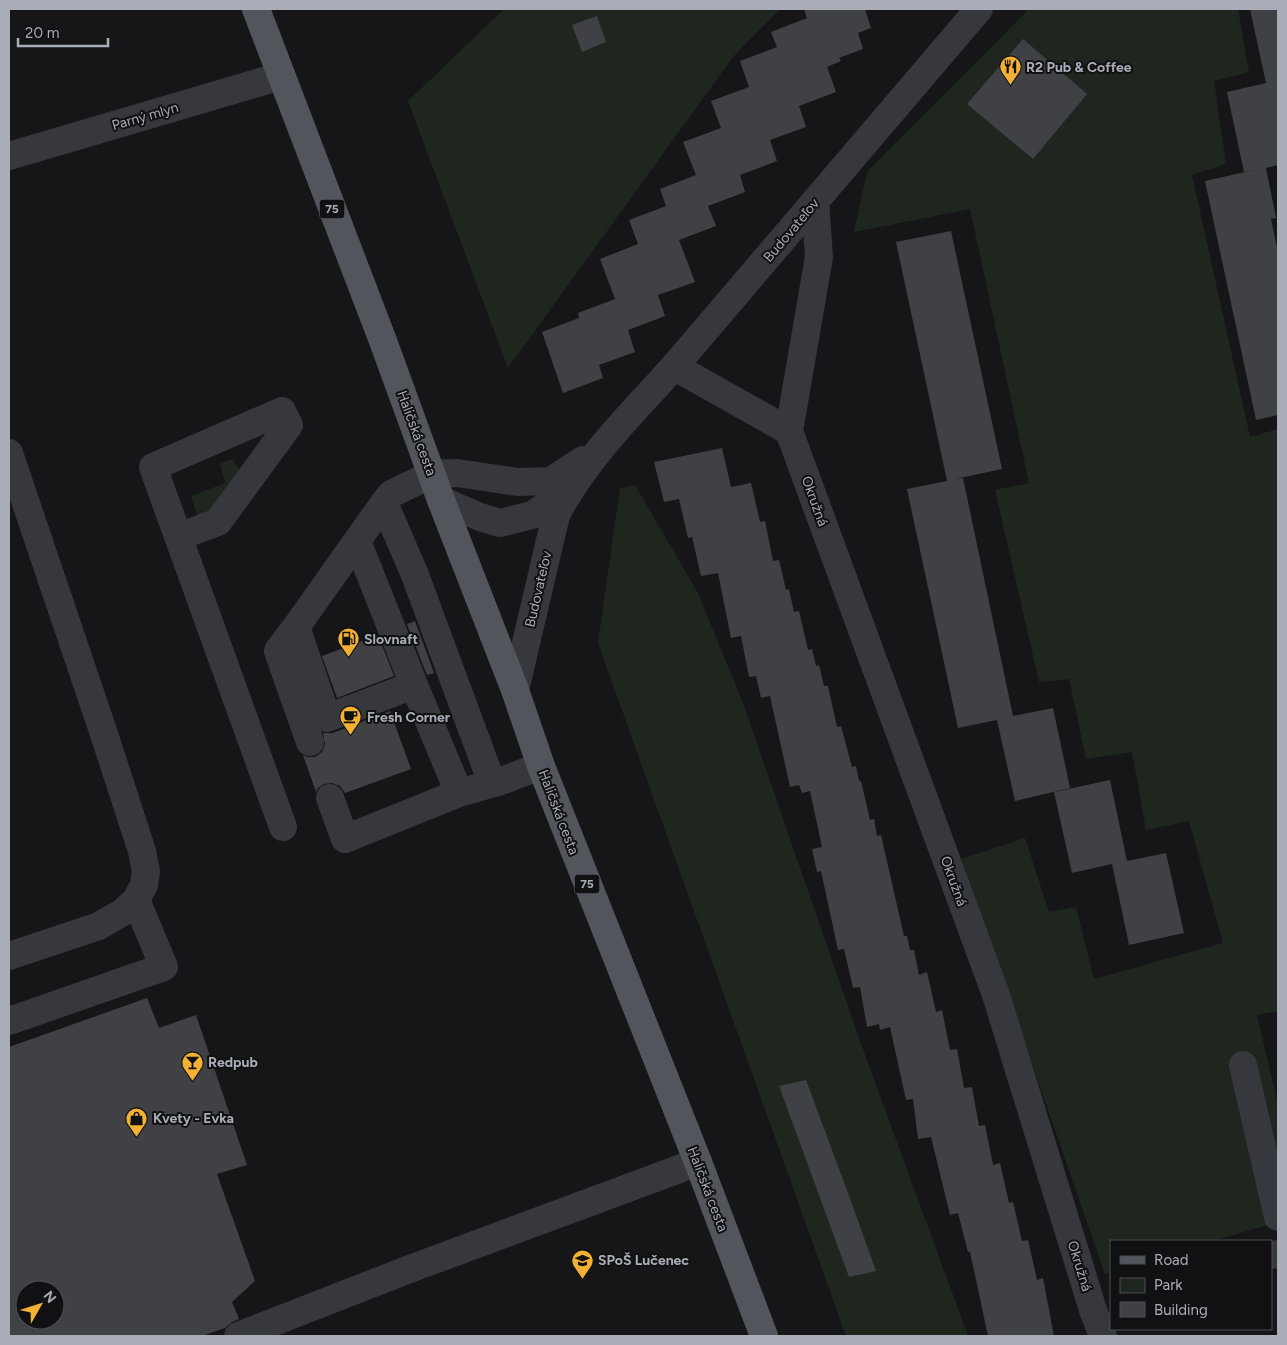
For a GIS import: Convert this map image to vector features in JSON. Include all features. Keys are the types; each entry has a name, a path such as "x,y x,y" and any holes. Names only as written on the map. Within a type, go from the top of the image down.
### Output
{"main road":[{"name":"75","path":"256,9 281,76"},
{"name":"Haličská cesta","path":"281,76 515,690 541,766 698,1162 764,1336"}],"street":[{"name":"Budovateľov","path":"515,690 556,515 569,490 600,448 675,367 979,9"},
{"name":"Parný mlyn","path":"9,156 281,76"},
{"name":"Okružná","path":"816,201 819,257 789,431 996,995 1102,1307 1103,1336"},
{"path":"675,367 789,431"},
{"path":"178,537 218,522 289,425 282,411 153,467 178,537 283,827"},
{"name":"Budovateľov","path":"432,474 457,472 518,482 551,481 600,448"},
{"path":"9,453 142,851 146,874 144,885 136,900 123,912 99,926 9,956"},
{"path":"310,742 278,651 391,494 432,474"},
{"name":"Budovateľov","path":"441,500 480,517 500,523 532,516 569,490"},
{"path":"384,503 415,575 492,783"},
{"path":"358,541 414,685 459,793"},
{"path":"296,627 327,718 414,685"},
{"path":"330,798 345,839 459,793 541,766"},
{"path":"9,1021 164,967 136,900"},
{"path":"1243,1066 1278,1217"},
{"path":"238,1336 407,1270 698,1162"}],"green space":[{"path":"504,9 780,9 733,57 508,368 408,101"},
{"path":"1029,9 1238,9 1249,72 1214,81 1226,164 1192,175 1250,437 1278,429 1278,1011 1257,1015 1278,1105 1278,1222 1216,1240 1110,1240 1110,1272 1105,1274 961,859 1025,838 1049,912 1076,907 1094,979 1223,943 1189,821 1146,830 1132,752 1086,759 1069,679 1039,682 995,490 1029,483 970,209 854,232 867,172"},
{"path":"233,460 239,468 238,472 212,510 198,518 191,496 225,483 220,464"},
{"path":"635,485 698,593 743,703 860,1041 968,1336 846,1336 598,643 620,488"}],"building":[{"path":"804,9 865,9 871,28 858,33 863,49 839,58 841,61 827,67 836,92 799,106 806,127 770,140 777,161 740,175 745,192 708,206 716,226 679,240 695,282 658,295 665,316 628,330 635,352 599,365 603,378 563,393 542,332 579,318 578,313 615,299 600,259 638,244 629,220 666,206 660,189 696,175 683,142 721,128 711,101 749,87 740,61 777,47 771,32 807,18"},
{"path":"1250,9 1278,9 1278,165 1266,168 1276,218 1271,219 1278,252 1278,415 1256,420 1205,181 1263,168 1244,172 1227,92 1266,83"},
{"path":"597,16 606,42 582,52 572,25"},
{"path":"1023,39 1087,94 1033,159 967,104"},
{"path":"951,231 1002,469 955,479 963,478 1013,716 1053,708 1070,788 1015,801 997,720 958,728 907,489 947,481 896,242"},
{"path":"722,448 731,487 751,483 760,522 765,521 773,561 779,560 786,590 789,589 794,612 799,611 808,650 812,649 816,666 819,665 824,686 828,686 837,727 841,726 852,767 856,766 870,820 874,819 877,836 881,835 904,936 907,936 910,950 914,950 919,975 927,972 936,1012 942,1010 950,1050 957,1049 964,1088 972,1087 979,1126 985,1125 993,1165 1000,1163 1009,1203 1013,1202 1022,1241 1028,1240 1037,1280 1043,1278 1054,1336 988,1336 970,1252 968,1252 958,1213 950,1215 931,1137 918,1139 913,1099 906,1100 890,1027 880,1030 879,1024 867,1027 860,987 853,988 844,949 838,950 821,871 817,872 812,849 822,847 810,791 802,793 799,785 790,787 770,696 761,698 756,676 749,677 741,636 731,638 718,573 701,576 692,537 688,538 679,499 664,502 654,462"},
{"path":"415,621 434,673 427,675 407,624"},
{"path":"378,635 394,676 337,698 322,656"},
{"path":"390,711 411,769 345,793 340,786 332,783 324,784 316,792 303,755 315,757 322,752 325,744 323,733 333,733"},
{"path":"1110,780 1127,861 1166,853 1184,933 1129,945 1112,864 1072,873 1054,792"},
{"path":"147,998 159,1028 196,1015 247,1165 217,1174 255,1281 232,1302 239,1319 225,1328 202,1336 9,1336 9,1047"},
{"path":"806,1080 876,1271 849,1277 779,1086"}],"place":[{"name":"R2 Pub & Coffee","path":"1010,86"},
{"name":"Slovnaft","path":"348,658"},
{"name":"Fresh Corner","path":"351,736"},
{"name":"Redpub","path":"192,1081"},
{"name":"Kvety - Evka","path":"137,1137"},
{"name":"SPoŠ Lučenec","path":"582,1279"}]}
